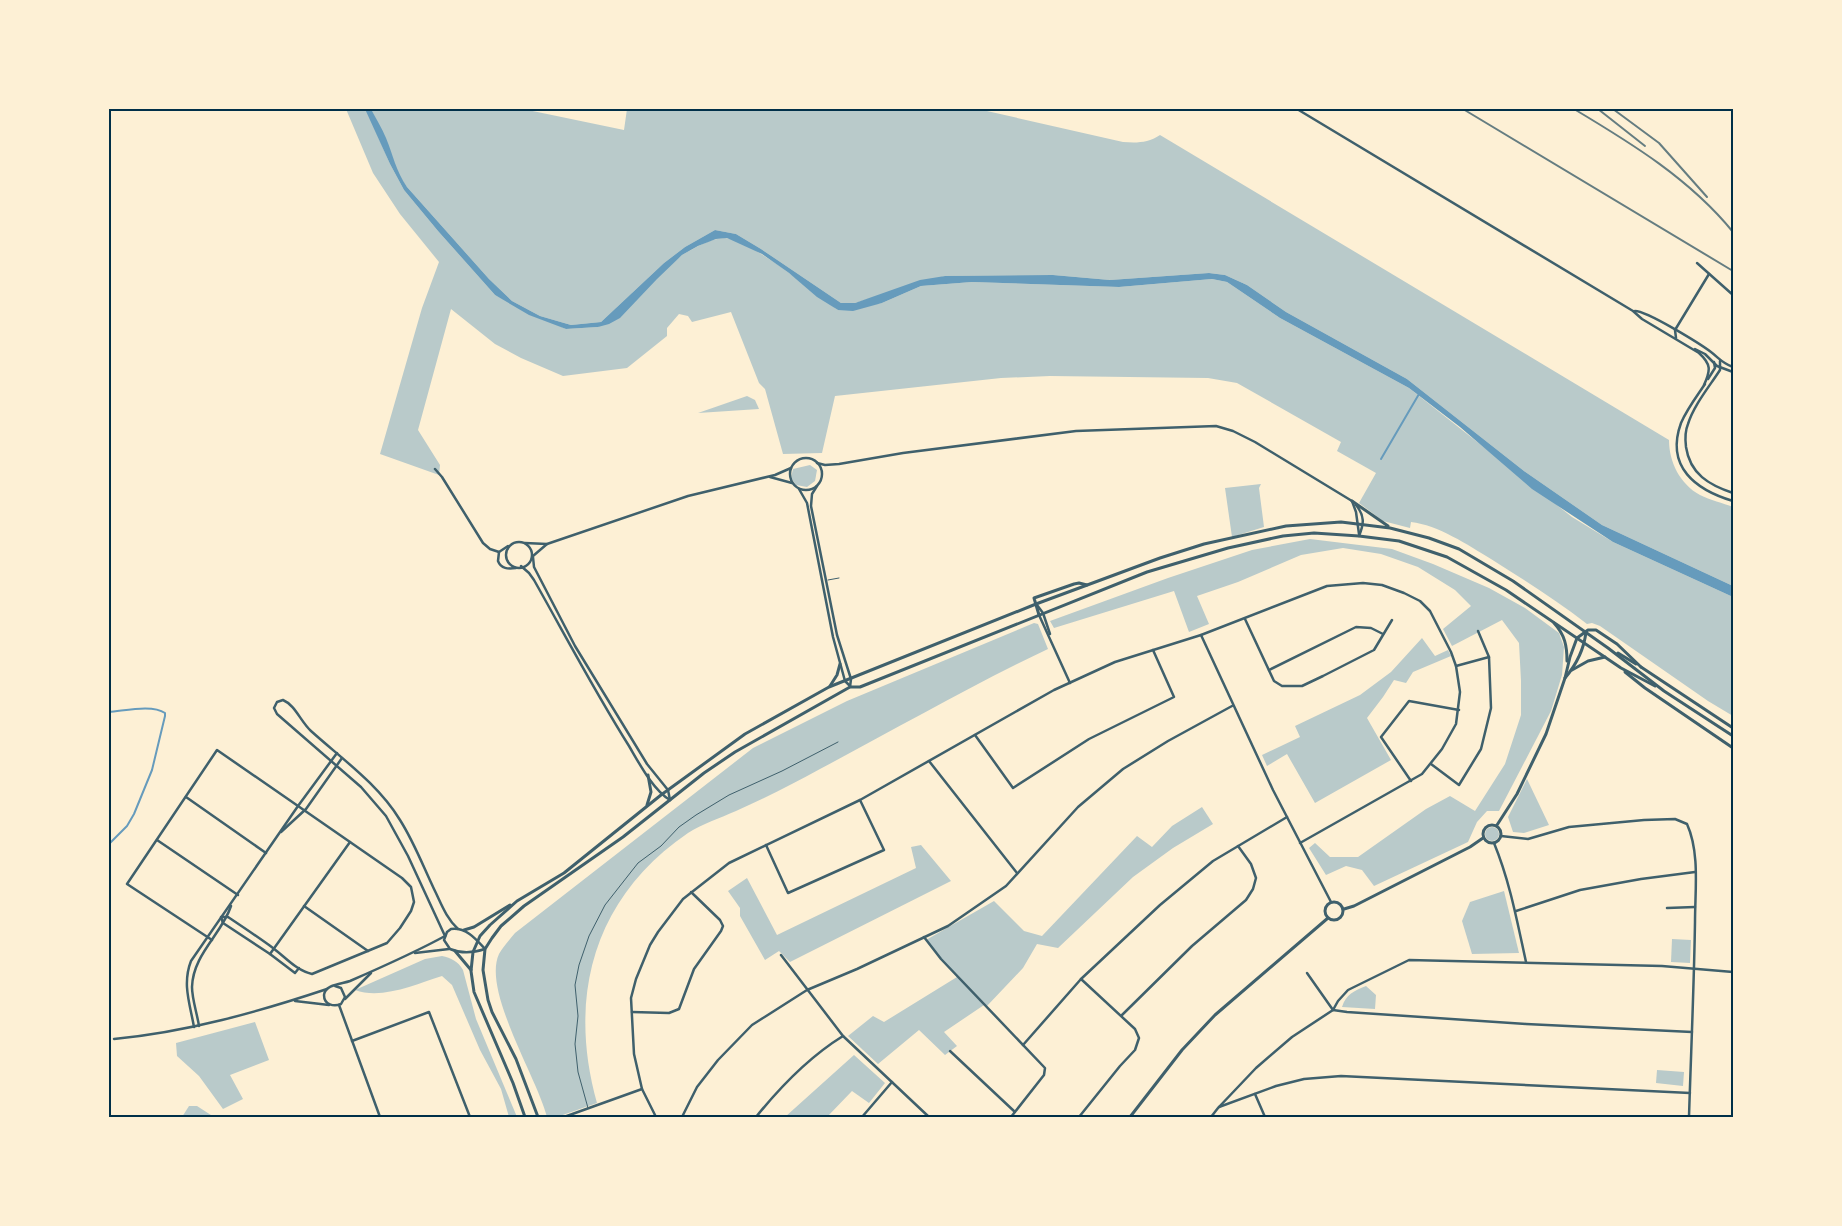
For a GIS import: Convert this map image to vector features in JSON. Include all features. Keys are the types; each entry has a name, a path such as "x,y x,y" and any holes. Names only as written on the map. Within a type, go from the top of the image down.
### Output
{"street":[{"path":"1297,109 1633,311 1642,319 1699,353 1708,362 1709,371 1704,385"},
{"path":"1697,263 1733,295"},
{"path":"1666,334 1670,334 1675,330 1709,274"},
{"path":"1633,311 1644,313 1675,330 1710,352 1723,364 1733,367"},
{"path":"1675,330 1675,337 1678,340"},
{"path":"1685,344 1705,354 1720,368 1732,371"},
{"path":"1720,361 1720,368 1690,419 1685,438 1688,460 1696,473 1713,485 1733,492"},
{"path":"1714,362 1715,368 1685,415 1677,438 1680,463 1690,478 1709,493 1733,501"},
{"path":"1716,375 1724,371 1732,371"},
{"path":"499,552 512,544 547,544 688,496 769,477 790,468 796,461 804,458 812,459 817,463 825,465 839,464 1034,436 1125,429 1200,426 1216,426 1233,431 1274,453 1352,501 1390,528"},
{"path":"817,463 822,474 812,494 811,506 837,635 850,679 850,687"},
{"path":"790,468 792,483"},
{"path":"435,470 442,477 483,543 490,549 499,552"},
{"path":"769,477 792,483 799,489 807,503 833,637 845,681 850,687"},
{"path":"799,489 807,490 817,486"},
{"path":"1352,501 1356,512 1359,536"},
{"path":"1352,501 1361,512 1364,524 1359,536"},
{"path":"1070,682 1034,598 1074,584 1079,583 1087,586 1195,547 1263,530 1309,524 1364,524 1390,528 1429,538 1459,549 1513,580 1664,691 1733,736"},
{"path":"538,1117 516,1059 492,1012 488,1000 483,970 485,949 501,926 524,906 581,868 735,752 850,687 860,687 1146,572 1228,548 1283,536 1308,534 1359,536 1399,541 1447,557 1506,590 1621,668 1664,691"},
{"path":"525,543 531,548 534,567 575,646 647,764 668,790 670,800"},
{"path":"512,544 506,552 506,558 512,566 520,567 529,573 534,580 617,727 661,795 670,800"},
{"path":"499,552 498,561 502,567 507,569 520,567 529,563 547,544"},
{"path":"656,1117 642,1089 634,1054 631,998 636,979 650,945 683,899 729,863 860,800 1054,690 1115,662 1201,635 1327,586 1363,583 1382,585 1404,593 1420,601 1430,611 1451,652 1456,666 1460,692 1456,724 1431,764 1422,774 1300,843"},
{"path":"114,1039 148,1036 199,1026 291,1001 335,986 413,953 445,936 451,929 464,930 474,927 564,873 661,795 745,734 840,682 1036,604"},
{"path":"1245,618 1274,681 1282,686 1302,686 1374,650 1392,620"},
{"path":"1549,618 1564,636 1567,666"},
{"path":"1269,670 1356,627 1371,628 1383,634"},
{"path":"1496,825 1517,794 1535,760 1551,723 1577,638 1592,630 1600,632 1625,651 1641,667"},
{"path":"1431,764 1459,785 1482,749 1491,708 1489,657 1478,631"},
{"path":"1565,678 1571,671 1585,643 1586,632"},
{"path":"1201,635 1232,706 1286,817 1331,902"},
{"path":"1608,648 1641,667 1733,728"},
{"path":"975,735 1014,788 1088,738 1174,697 1152,650"},
{"path":"1456,666 1489,657"},
{"path":"1571,671 1588,661 1605,657"},
{"path":"829,687 835,681 840,664"},
{"path":"1621,668 1640,685 1733,748"},
{"path":"450,949 445,943 445,936 408,856 389,821 373,800 277,714 274,708 277,702 283,700 287,702 304,725 368,780 394,811 417,851 448,917 458,929"},
{"path":"1411,781 1381,737 1409,701 1459,710"},
{"path":"682,1117 697,1088 734,1042 752,1025 807,990 857,969 948,926 1006,886 1078,807 1123,769 1168,741 1232,706"},
{"path":"212,940 127,884 217,750 402,878 411,887 414,902 404,922 387,943 316,973 307,973 228,917 221,917"},
{"path":"194,1027 186,987 186,979 191,961 337,753"},
{"path":"278,835 305,810 342,758"},
{"path":"929,761 1017,873"},
{"path":"645,808 651,792 648,775"},
{"path":"186,797 266,852"},
{"path":"766,845 788,893 884,850 860,800"},
{"path":"1022,1045 1081,979 1160,905 1213,861 1286,817"},
{"path":"1501,836 1528,839 1569,827 1644,820 1675,819 1687,824 1693,836 1696,872 1689,1117"},
{"path":"1491,824 1496,825 1501,831 1501,836 1494,843 1488,842 1482,832 1485,827 1491,824"},
{"path":"1344,909 1354,906 1484,838"},
{"path":"157,840 238,895"},
{"path":"270,954 350,842"},
{"path":"1494,843 1505,870 1516,911 1526,962"},
{"path":"1122,1016 1192,946 1246,900 1254,889 1256,878 1251,864 1238,846"},
{"path":"1516,911 1580,890 1641,879 1696,872"},
{"path":"632,1012 669,1013 679,1009 694,969 721,931 720,920 691,892"},
{"path":"517,901 490,925 478,941 473,952 471,971 474,992 513,1083 525,1117"},
{"path":"1328,918 1325,909 1331,902 1338,902 1344,909"},
{"path":"199,1026 192,986 196,967 228,917 231,904"},
{"path":"304,906 368,951"},
{"path":"1667,908 1695,907"},
{"path":"1328,918 1333,920 1339,919 1343,915 1344,909"},
{"path":"221,917 223,923 270,954 295,974 299,968"},
{"path":"1130,1117 1182,1050 1215,1015 1328,918"},
{"path":"464,930 485,949"},
{"path":"924,937 941,960 1046,1068 1044,1075 1011,1117"},
{"path":"413,953 450,949 473,952 485,949"},
{"path":"455,951 471,971"},
{"path":"781,955 843,1036 929,1117"},
{"path":"1211,1117 1256,1068 1292,1037 1333,1010 1338,1000 1348,990 1409,960 1653,966 1733,972"},
{"path":"291,1001 339,1005 366,976 378,968"},
{"path":"1307,973 1333,1010 1526,1024 1692,1032"},
{"path":"1079,1117 1135,1050 1139,1038 1135,1029 1081,979"},
{"path":"335,986 343,990 344,1000"},
{"path":"327,989 325,998 330,1005"},
{"path":"339,1005 380,1117"},
{"path":"352,1041 429,1012 470,1117"},
{"path":"756,1117 778,1089 806,1063 843,1036"},
{"path":"950,1051 1015,1112"},
{"path":"1218,1108 1276,1086 1304,1079 1341,1076 1690,1093"},
{"path":"862,1117 892,1082"},
{"path":"564,1117 642,1089"},
{"path":"1255,1094 1265,1117"}],"lane":[{"path":"826,581 839,578"},
{"path":"588,1109 578,1072 575,1044 578,1016 575,985 579,965 589,936 605,905 638,863 661,846 679,827 696,815 730,795 838,742"}],"shaded area":[{"path":"346,109 366,109 390,164 404,190 495,295 566,329 598,327 682,255 719,238 736,240 749,247 799,280 838,310 882,303 921,286 972,282 1119,287 1212,279 1227,282 1280,318 1409,388 1572,517 1613,542 1733,597 1733,716 1708,701 1600,626 1592,623 1587,624 1540,590 1463,542 1442,531 1421,524 1411,522 1410,528 1383,521 1359,503 1376,473 1337,451 1341,442 1237,383 1208,378 1050,376 1001,378 835,396 822,453 783,454 765,389 759,383 731,312 692,322 688,316 679,314 667,328 667,336 627,368 563,376 521,358 495,344 451,309 418,430 440,465 439,475 380,454 422,308 439,262 400,214 373,173"},
{"path":"371,109 523,109 624,130 627,109 978,109 1123,142 1142,142 1160,135 1669,440 1671,456 1681,479 1700,495 1733,507 1733,586 1602,525 1524,471 1407,379 1286,312 1247,285 1225,275 1209,273 1110,280 1053,275 945,276 855,303 841,303 736,234 715,230 685,247 664,263 601,322 571,325 540,316 512,301 489,279 407,187 399,176 386,140"},
{"path":"747,396 755,400 759,409 698,413"},
{"path":"810,465 817,470 815,481 807,487 796,485 791,478 793,469"},
{"path":"1261,484 1259,488 1264,527 1232,537 1225,488"},
{"path":"1310,539 1392,549 1433,564 1489,588 1525,608 1559,633 1564,647 1562,675 1551,711 1499,811 1487,811 1477,822 1468,842 1374,886 1362,870 1346,866 1326,875 1309,848 1315,843 1330,857 1358,857 1426,809 1450,796 1475,811 1505,764 1521,715 1519,643 1502,620 1452,646 1443,629 1471,606 1455,590 1418,567 1381,554 1343,548 1301,555 1238,582 1197,596 1209,624 1189,632 1174,591 1054,628 1050,621 1252,550"},
{"path":"1034,623 1038,624 1048,649 789,785 693,830 656,859 630,887 610,918 596,952 588,987 585,1025 588,1063 597,1103 557,1117 547,1117 504,1011 498,989 496,970 499,954 515,933 753,748 847,701"},
{"path":"1422,638 1435,656 1448,650 1451,656 1413,672 1406,683 1394,680 1367,718 1391,760 1315,803 1287,754 1267,766 1262,755 1300,737 1295,726 1360,695 1391,672"},
{"path":"1527,779 1549,825 1524,833 1513,832 1508,817"},
{"path":"1202,807 1213,824 1173,848 1133,877 1058,948 1037,944 1023,968 986,1007 984,1005 944,1032 957,1046 945,1055 919,1030 878,1064 848,1036 873,1016 884,1022 957,977 926,940 994,901 1024,931 1042,936 1137,836 1152,847 1172,826"},
{"path":"1489,827 1495,827 1499,834 1495,841 1489,841 1485,837 1485,831"},
{"path":"921,845 951,881 790,962 779,951 765,960 740,916 740,908 728,891 747,878 777,935 916,868 911,847"},
{"path":"1504,891 1519,953 1472,954 1462,921 1470,902"},
{"path":"1672,939 1691,940 1690,963 1671,962"},
{"path":"442,956 454,960 463,970 476,1019 517,1117 509,1117 501,1089 480,1050 452,985 442,976 388,992 365,993 355,990 425,959"},
{"path":"1366,986 1376,995 1375,1009 1342,1007 1348,996"},
{"path":"255,1022 269,1060 230,1075 243,1099 223,1109 199,1076 177,1056 176,1043"},
{"path":"854,1055 885,1083 869,1103 852,1091 827,1117 785,1117"},
{"path":"1657,1070 1684,1072 1683,1086 1656,1083"},
{"path":"189,1106 197,1106 214,1117 182,1117"}],"water":[{"path":"365,109 371,109 381,127 397,169 407,187 489,279 512,301 540,316 571,325 601,322 664,263 685,247 715,230 736,234 841,303 855,303 920,280 945,276 1053,275 1110,280 1209,273 1225,275 1247,285 1286,312 1407,379 1524,471 1602,525 1733,586 1733,597 1613,542 1532,489 1460,427 1409,388 1280,318 1227,282 1212,279 1119,287 972,282 921,286 882,303 853,311 838,310 817,297 789,273 762,254 727,238 716,239 682,255 620,318 598,327 566,329 529,315 495,295 404,190"}],"waterway":[{"path":"1381,459 1419,394"},
{"path":"109,712 146,708 165,713 152,770 134,814 127,826 109,844"}],"railway":[{"path":"1463,109 1733,271"},
{"path":"1574,109 1659,163 1698,195 1733,232"},
{"path":"1598,109 1645,146"},
{"path":"1613,109 1659,143 1707,197"}]}
